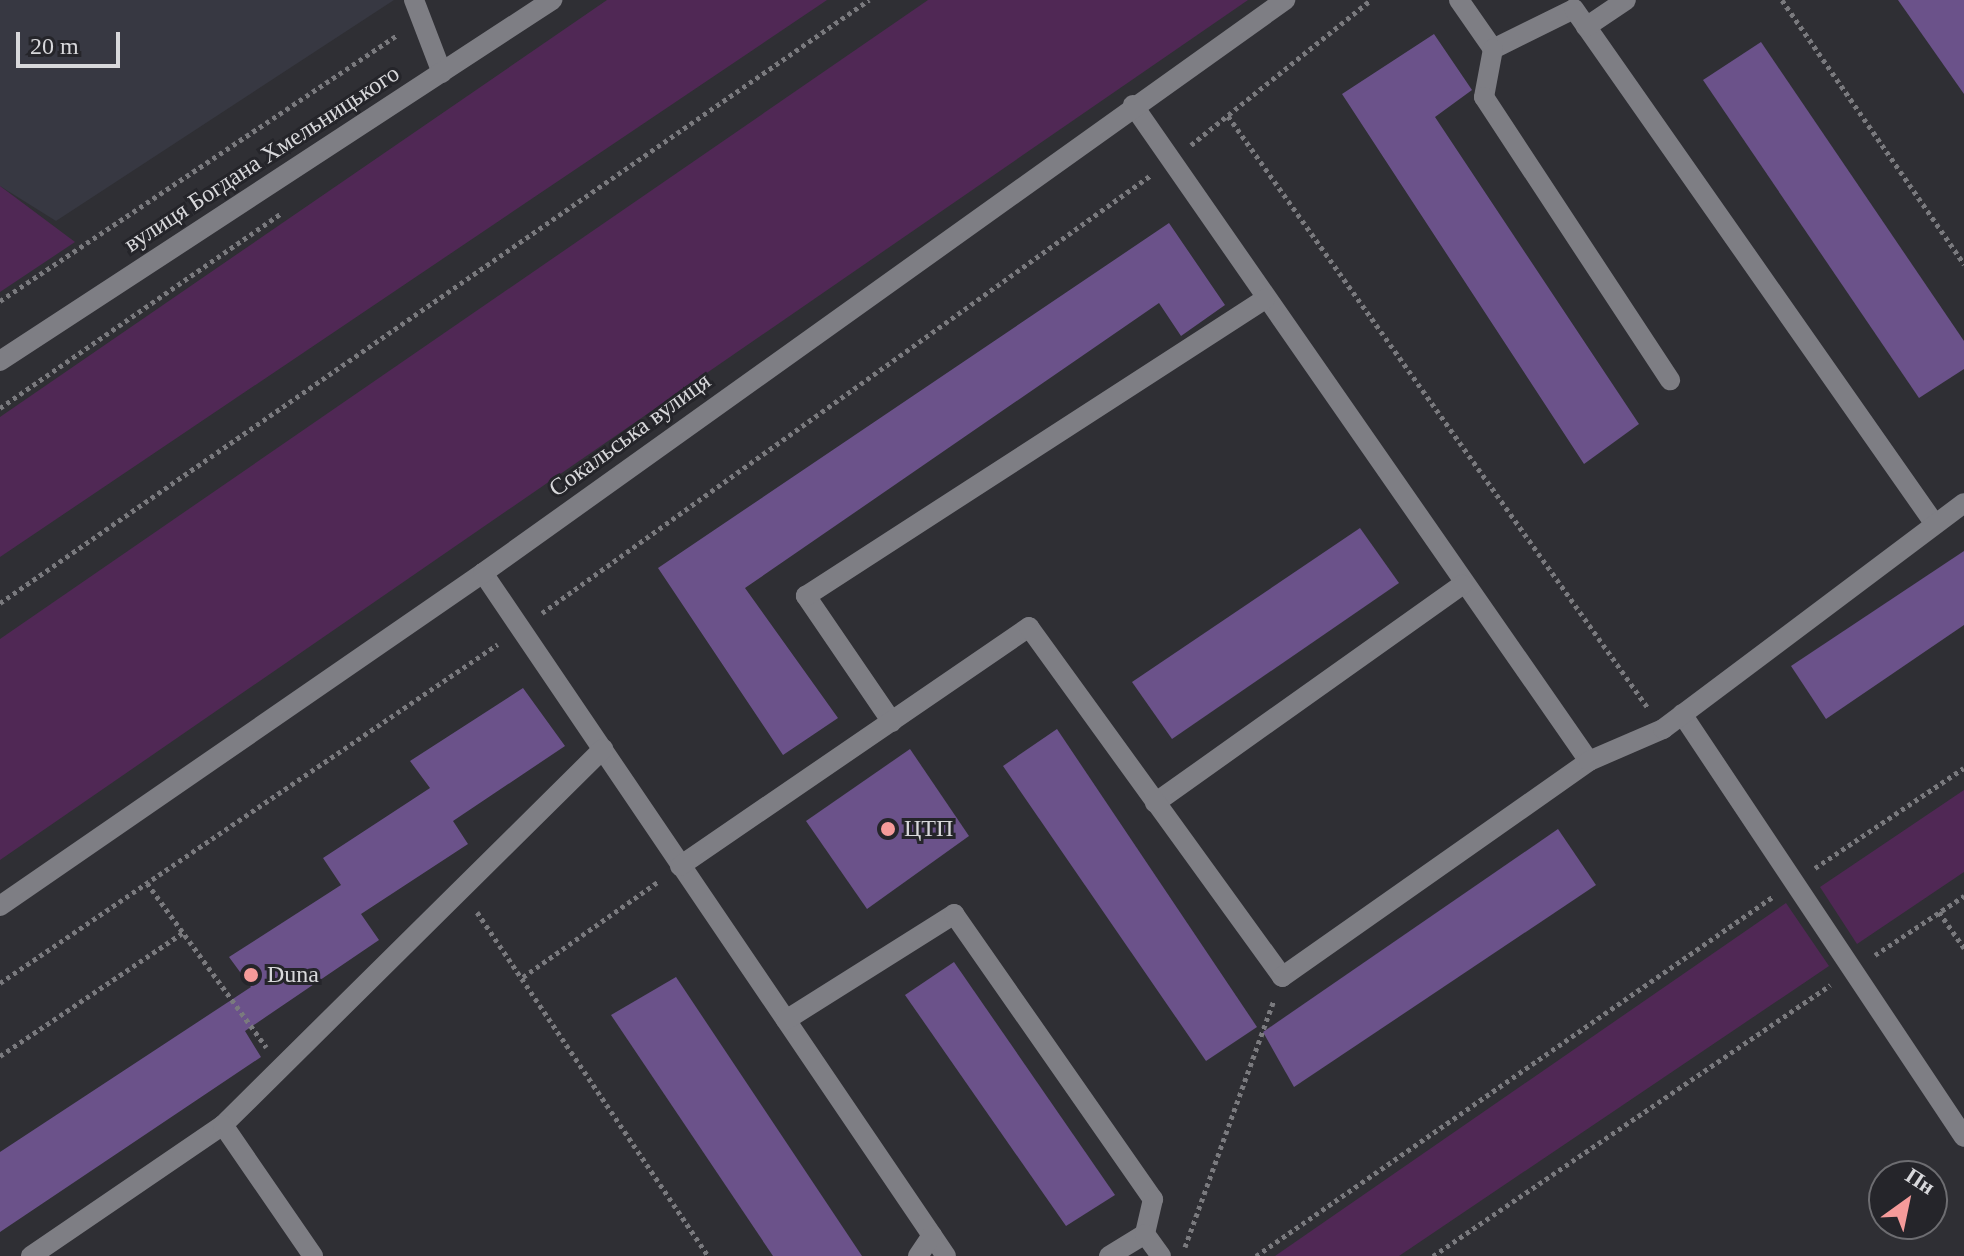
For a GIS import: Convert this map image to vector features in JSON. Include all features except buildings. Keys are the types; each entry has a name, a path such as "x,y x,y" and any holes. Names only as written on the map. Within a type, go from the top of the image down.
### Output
{"street":[{"name":"вулиця Богдана Хмельницького","path":"3,357 552,0"},
{"name":"Сокальська вулиця","path":"0,906 483,573 1133,105 1285,0"},
{"path":"1459,0 1493,49 1484,97 1670,380"},
{"path":"1586,27 1626,0"},
{"path":"1493,49 1574,9 1934,523"},
{"path":"418,10 442,73"},
{"path":"1133,105 1462,585 1589,761"},
{"path":"892,722 806,596 1265,299"},
{"path":"680,866 1029,627 1282,977 1589,761 1663,729 1964,503"},
{"path":"483,573 946,1256"},
{"path":"1155,803 1462,585"},
{"path":"1682,714 1964,1137"},
{"path":"31,1256 223,1125 603,749"},
{"path":"786,1020 954,914 1153,1199 1145,1234 1109,1256"},
{"path":"223,1125 313,1256"},
{"path":"1145,1234 1161,1256"},
{"path":"918,1256 932,1235"}],"path":[{"path":"0,603 869,0"},
{"path":"0,983 521,628 1170,162 1371,0"},
{"path":"1782,0 1964,264"},
{"path":"0,301 418,10"},
{"path":"1227,116 1663,729"},
{"path":"0,408 285,211"},
{"path":"1256,1256 1794,882 1964,768"},
{"path":"523,977 680,866"},
{"path":"147,883 280,1070"},
{"path":"462,891 523,977 708,1256"},
{"path":"1433,1256 1964,896"},
{"path":"1939,912 1964,948"},
{"path":"0,1056 184,932"},
{"path":"1181,1256 1282,977"}],"shaded area":[{"path":"0,0 394,0 56,221 0,186"},
{"path":"607,0 827,0 0,557 0,417"},
{"path":"928,0 1248,0 0,860 0,639"},
{"path":"0,186 75,242 0,292"},
{"path":"1964,790 1964,872 1857,944 1820,887"},
{"path":"1786,903 1829,966 1399,1256 1275,1256"}],"place":[{"name":"ЦТП","path":"888,829"},
{"name":"Duna","path":"251,975"}]}
